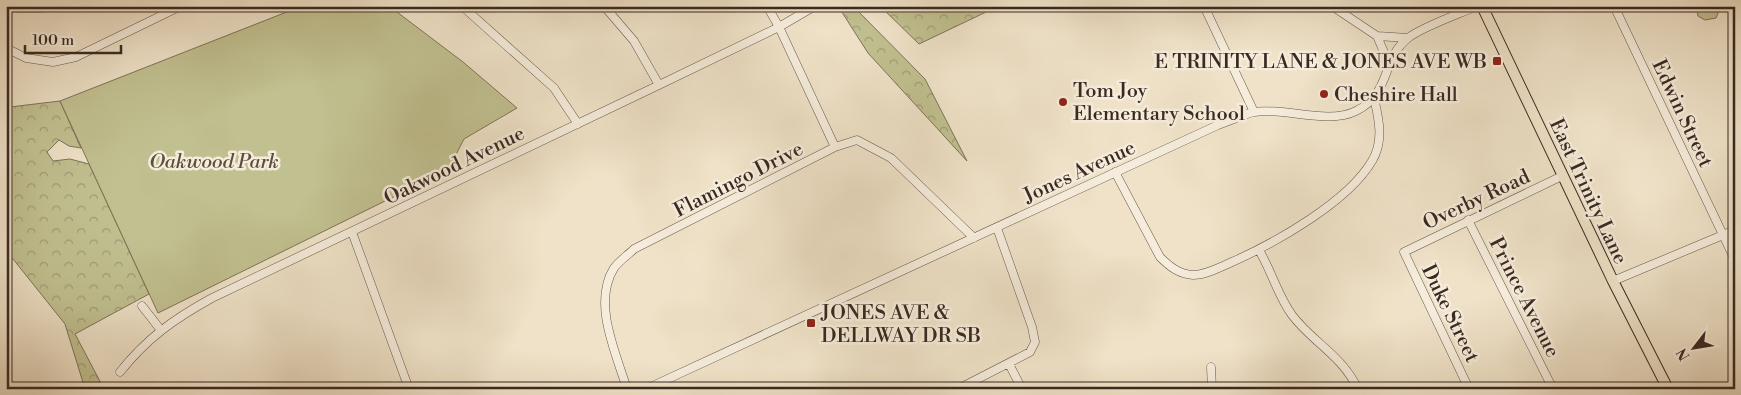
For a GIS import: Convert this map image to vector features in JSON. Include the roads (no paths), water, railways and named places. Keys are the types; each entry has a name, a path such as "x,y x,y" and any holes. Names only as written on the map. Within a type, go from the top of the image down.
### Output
{"main road":[{"name":"East Trinity Lane","path":"1482,6 1562,176 1668,389"}],"street":[{"path":"6,48 26,58 53,62 76,57 181,6"},
{"path":"462,6 554,88 578,124"},
{"path":"604,6 634,40 659,85"},
{"path":"767,6 779,27 835,147"},
{"name":"Oakwood Avenue","path":"120,372 136,352 160,330 212,298 779,27 816,6"},
{"path":"1204,6 1254,112"},
{"path":"1332,6 1377,36 1408,38"},
{"name":"Jones Avenue","path":"646,389 1218,125 1254,112 1334,115 1354,112 1374,98 1384,83 1389,64 1408,38 1477,6"},
{"name":"Edwin Street","path":"1614,6 1735,260"},
{"path":"1733,6 1735,10"},
{"path":"1377,36 1389,64"},
{"path":"1115,172 1160,257 1179,272 1194,275 1212,271 1259,250 1290,233 1350,188 1373,160 1379,141 1380,124 1374,98"},
{"name":"Flamingo Drive","path":"627,389 603,307 606,286 615,267 634,250 835,147 857,140 891,158 974,238"},
{"name":"Overby Road","path":"1404,252 1468,220 1520,198 1562,176"},
{"name":"Prince Avenue","path":"1468,220 1553,389"},
{"path":"958,389 1030,352 1035,342 1032,326 997,228"},
{"path":"1613,281 1735,230"},
{"path":"352,232 409,389"},
{"path":"1259,250 1290,313 1303,328 1330,350 1350,374 1358,389"},
{"name":"Duke Street","path":"1404,252 1469,389"},
{"path":"142,306 160,330"},
{"path":"1009,364 1022,389"},
{"path":"1211,367 1212,389"},
{"path":"666,389 673,377"}],"place":[{"name":"E TRINITY LANE & JONES AVE WB","path":"1497,61"},
{"name":"Cheshire Hall","path":"1324,94"},
{"name":"Tom Joy Elementary School","path":"1063,102"},
{"name":"JONES AVE & DELLWAY DR SB","path":"811,323"}],"park label":[{"name":"Oakwood Park","path":"214,161"}]}
